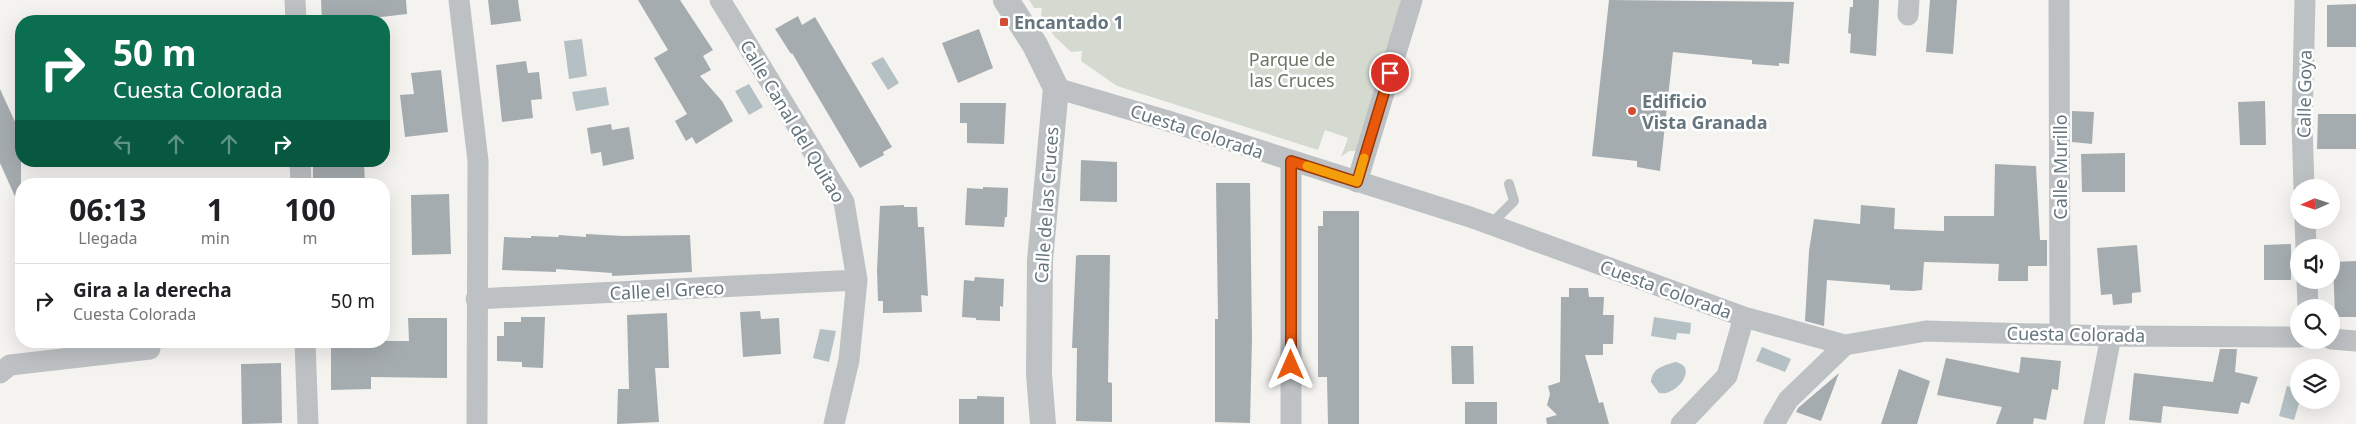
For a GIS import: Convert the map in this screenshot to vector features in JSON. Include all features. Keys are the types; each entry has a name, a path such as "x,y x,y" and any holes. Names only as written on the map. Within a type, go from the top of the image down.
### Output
{"street":[{"path":"295,0 296,15"},
{"path":"459,0 478,160 477,424"},
{"name":"Calle Canal del Quitao","path":"720,0 844,202 857,280 849,360 834,424"},
{"path":"1006,0 1035,46 1056,88"},
{"path":"1357,182 1412,0"},
{"name":"Calle Murillo","path":"2059,0 2060,334"},
{"name":"Calle Goya","path":"2304,179 2302,123 2305,0"},
{"name":"Cuesta Colorada","path":"1056,88 1165,120 1490,225 1744,318 1845,345 1926,331 2290,338"},
{"name":"Calle de las Cruces","path":"1042,424 1039,374 1040,260 1056,88"},
{"path":"1291,161 1291,424"},
{"name":"Calle el Greco","path":"476,299 857,280"},
{"path":"1681,424 1727,376 1744,318"},
{"path":"2094,424 2111,336"},
{"path":"2340,340 2356,341"},
{"path":"1774,424 1788,400 1845,345"},
{"path":"306,348 308,424"},
{"path":"0,373 10,365 150,349"}],"lane":[{"path":"1490,225 1514,201 1509,184"}],"green space":[{"name":"Parque de las Cruces","path":"1029,0 1403,0 1357,151 1349,151 1341,157 1348,138 1325,130 1318,150 1117,86 1081,61 1082,51 1071,52 1055,37 1041,17 1042,8 1034,8"}],"shaded area":[{"path":"582,39 587,76 569,79 564,41"},
{"path":"883,57 899,83 888,90 871,63"},
{"path":"749,84 763,107 749,115 735,91"},
{"path":"606,87 609,105 576,111 572,92"},
{"path":"1654,317 1691,323 1690,334 1677,333 1676,340 1651,336"},
{"path":"820,329 836,331 829,362 813,358"},
{"path":"1762,347 1791,359 1785,372 1756,361"},
{"path":"1675,362 1682,365 1685,369 1683,381 1666,393 1659,393 1651,382 1653,374 1659,368"},
{"path":"2287,386 2290,387 2290,409 2297,409 2294,420 2279,416"}],"building":[{"path":"321,0 406,0 407,14 390,16 322,15"},
{"path":"488,0 518,0 521,21 491,25"},
{"path":"638,0 680,0 713,50 703,56 711,70 700,76 722,101 733,121 696,144 692,137 686,141 675,121 687,114 654,58 668,50"},
{"name":"Edificio Vista Granada","path":"1609,0 1794,2 1789,64 1779,63 1779,66 1752,64 1752,60 1673,52 1660,171 1637,167 1637,161 1592,156"},
{"path":"1853,0 1879,0 1876,56 1850,53 1851,34 1848,33 1850,7 1853,7"},
{"path":"1930,0 1957,0 1953,54 1926,52"},
{"path":"2356,4 2356,47 2327,47 2327,5"},
{"path":"798,16 802,25 815,17 892,147 883,152 884,155 860,168 792,53 775,29"},
{"path":"979,29 993,68 958,83 942,43"},
{"path":"526,61 528,73 539,72 542,99 531,100 533,118 502,122 496,65"},
{"path":"441,70 448,132 405,137 400,95 414,94 411,73"},
{"path":"0,89 15,122 15,167 21,167 21,178 15,178 15,197 0,163"},
{"path":"2265,101 2266,145 2240,145 2238,102"},
{"path":"960,103 1006,103 1004,144 967,143 967,123 960,123"},
{"path":"2072,111 2094,112 2092,144 2072,142"},
{"path":"2318,114 2356,114 2356,149 2317,149"},
{"path":"611,124 612,130 629,127 634,159 603,166 601,152 591,154 587,128"},
{"path":"2125,153 2125,192 2082,192 2081,154"},
{"path":"1081,160 1117,162 1117,202 1080,201"},
{"path":"1995,164 2036,166 2040,240 2047,240 2047,266 2028,266 2028,281 1998,281 1999,264 1924,262 1922,290 1913,291 1890,290 1890,285 1827,280 1824,326 1805,321 1809,251 1814,219 1860,224 1861,205 1895,208 1894,229 1944,231 1944,216 1994,216"},
{"path":"313,167 364,167 365,178 313,178"},
{"path":"1216,183 1250,183 1252,338 1250,423 1215,422 1215,319 1218,319"},
{"path":"983,187 1008,188 1007,217 1005,217 1004,227 965,225 967,188 983,189"},
{"path":"449,194 451,254 412,255 411,195"},
{"path":"904,205 904,207 917,207 918,227 924,227 928,296 921,295 922,312 883,313 883,301 878,301 877,270 880,206"},
{"path":"1323,211 1359,211 1359,424 1328,424 1327,377 1318,377 1318,226 1323,226"},
{"path":"586,234 623,236 690,235 692,272 612,276 612,273 556,269 556,272 502,270 504,237 531,238 531,236 558,237 559,235 586,237"},
{"path":"2290,244 2290,280 2264,280 2264,245"},
{"path":"2137,245 2141,292 2132,293 2132,303 2113,305 2112,294 2101,295 2097,248"},
{"path":"1110,255 1108,382 1112,383 1112,422 1076,421 1077,348 1072,348 1076,256"},
{"path":"2356,261 2356,317 2340,317 2340,299 2334,299 2334,289 2340,289 2340,262"},
{"path":"975,277 1004,279 1003,307 1000,306 1000,321 976,320 976,318 962,317 964,280 974,281"},
{"path":"1569,288 1588,288 1589,297 1604,297 1603,315 1614,315 1613,344 1603,344 1603,355 1585,355 1599,403 1603,402 1609,424 1547,424 1546,418 1557,415 1547,405 1550,394 1548,386 1560,382 1561,297 1569,297"},
{"path":"760,311 761,319 779,318 781,354 743,357 740,312"},
{"path":"667,313 669,368 655,368 659,422 617,424 618,389 629,389 627,315"},
{"path":"521,317 545,317 543,368 522,367 522,362 497,361 497,336 504,336 504,322 521,322"},
{"path":"408,318 447,318 447,378 371,377 371,389 331,390 331,348 390,348 390,341 409,341"},
{"path":"1451,346 1473,346 1474,384 1452,384"},
{"path":"2220,349 2237,349 2235,372 2258,377 2249,404 2241,402 2238,414 2163,406 2161,423 2129,420 2134,373 2213,382"},
{"path":"2021,357 2061,361 2058,390 2052,389 2046,420 2034,418 2033,424 1996,424 2002,407 1937,395 1946,358 2019,373"},
{"path":"281,363 282,423 242,424 241,364"},
{"path":"1899,369 1930,381 1917,424 1881,424"},
{"path":"1839,373 1821,421 1796,412 1798,408"},
{"path":"977,396 1004,397 1004,424 959,424 959,399 977,399"},
{"path":"1465,402 1497,402 1497,424 1465,424"}],"slow traffic":[{"path":"1307,166 1357,182 1364,158"}],"place":[{"name":"Encantado 1","path":"1004,22"},
{"name":"Edificio Vista Granada","path":"1632,111"}],"route":[{"path":"1291,365 1291,161 1357,182 1390,73"}]}
